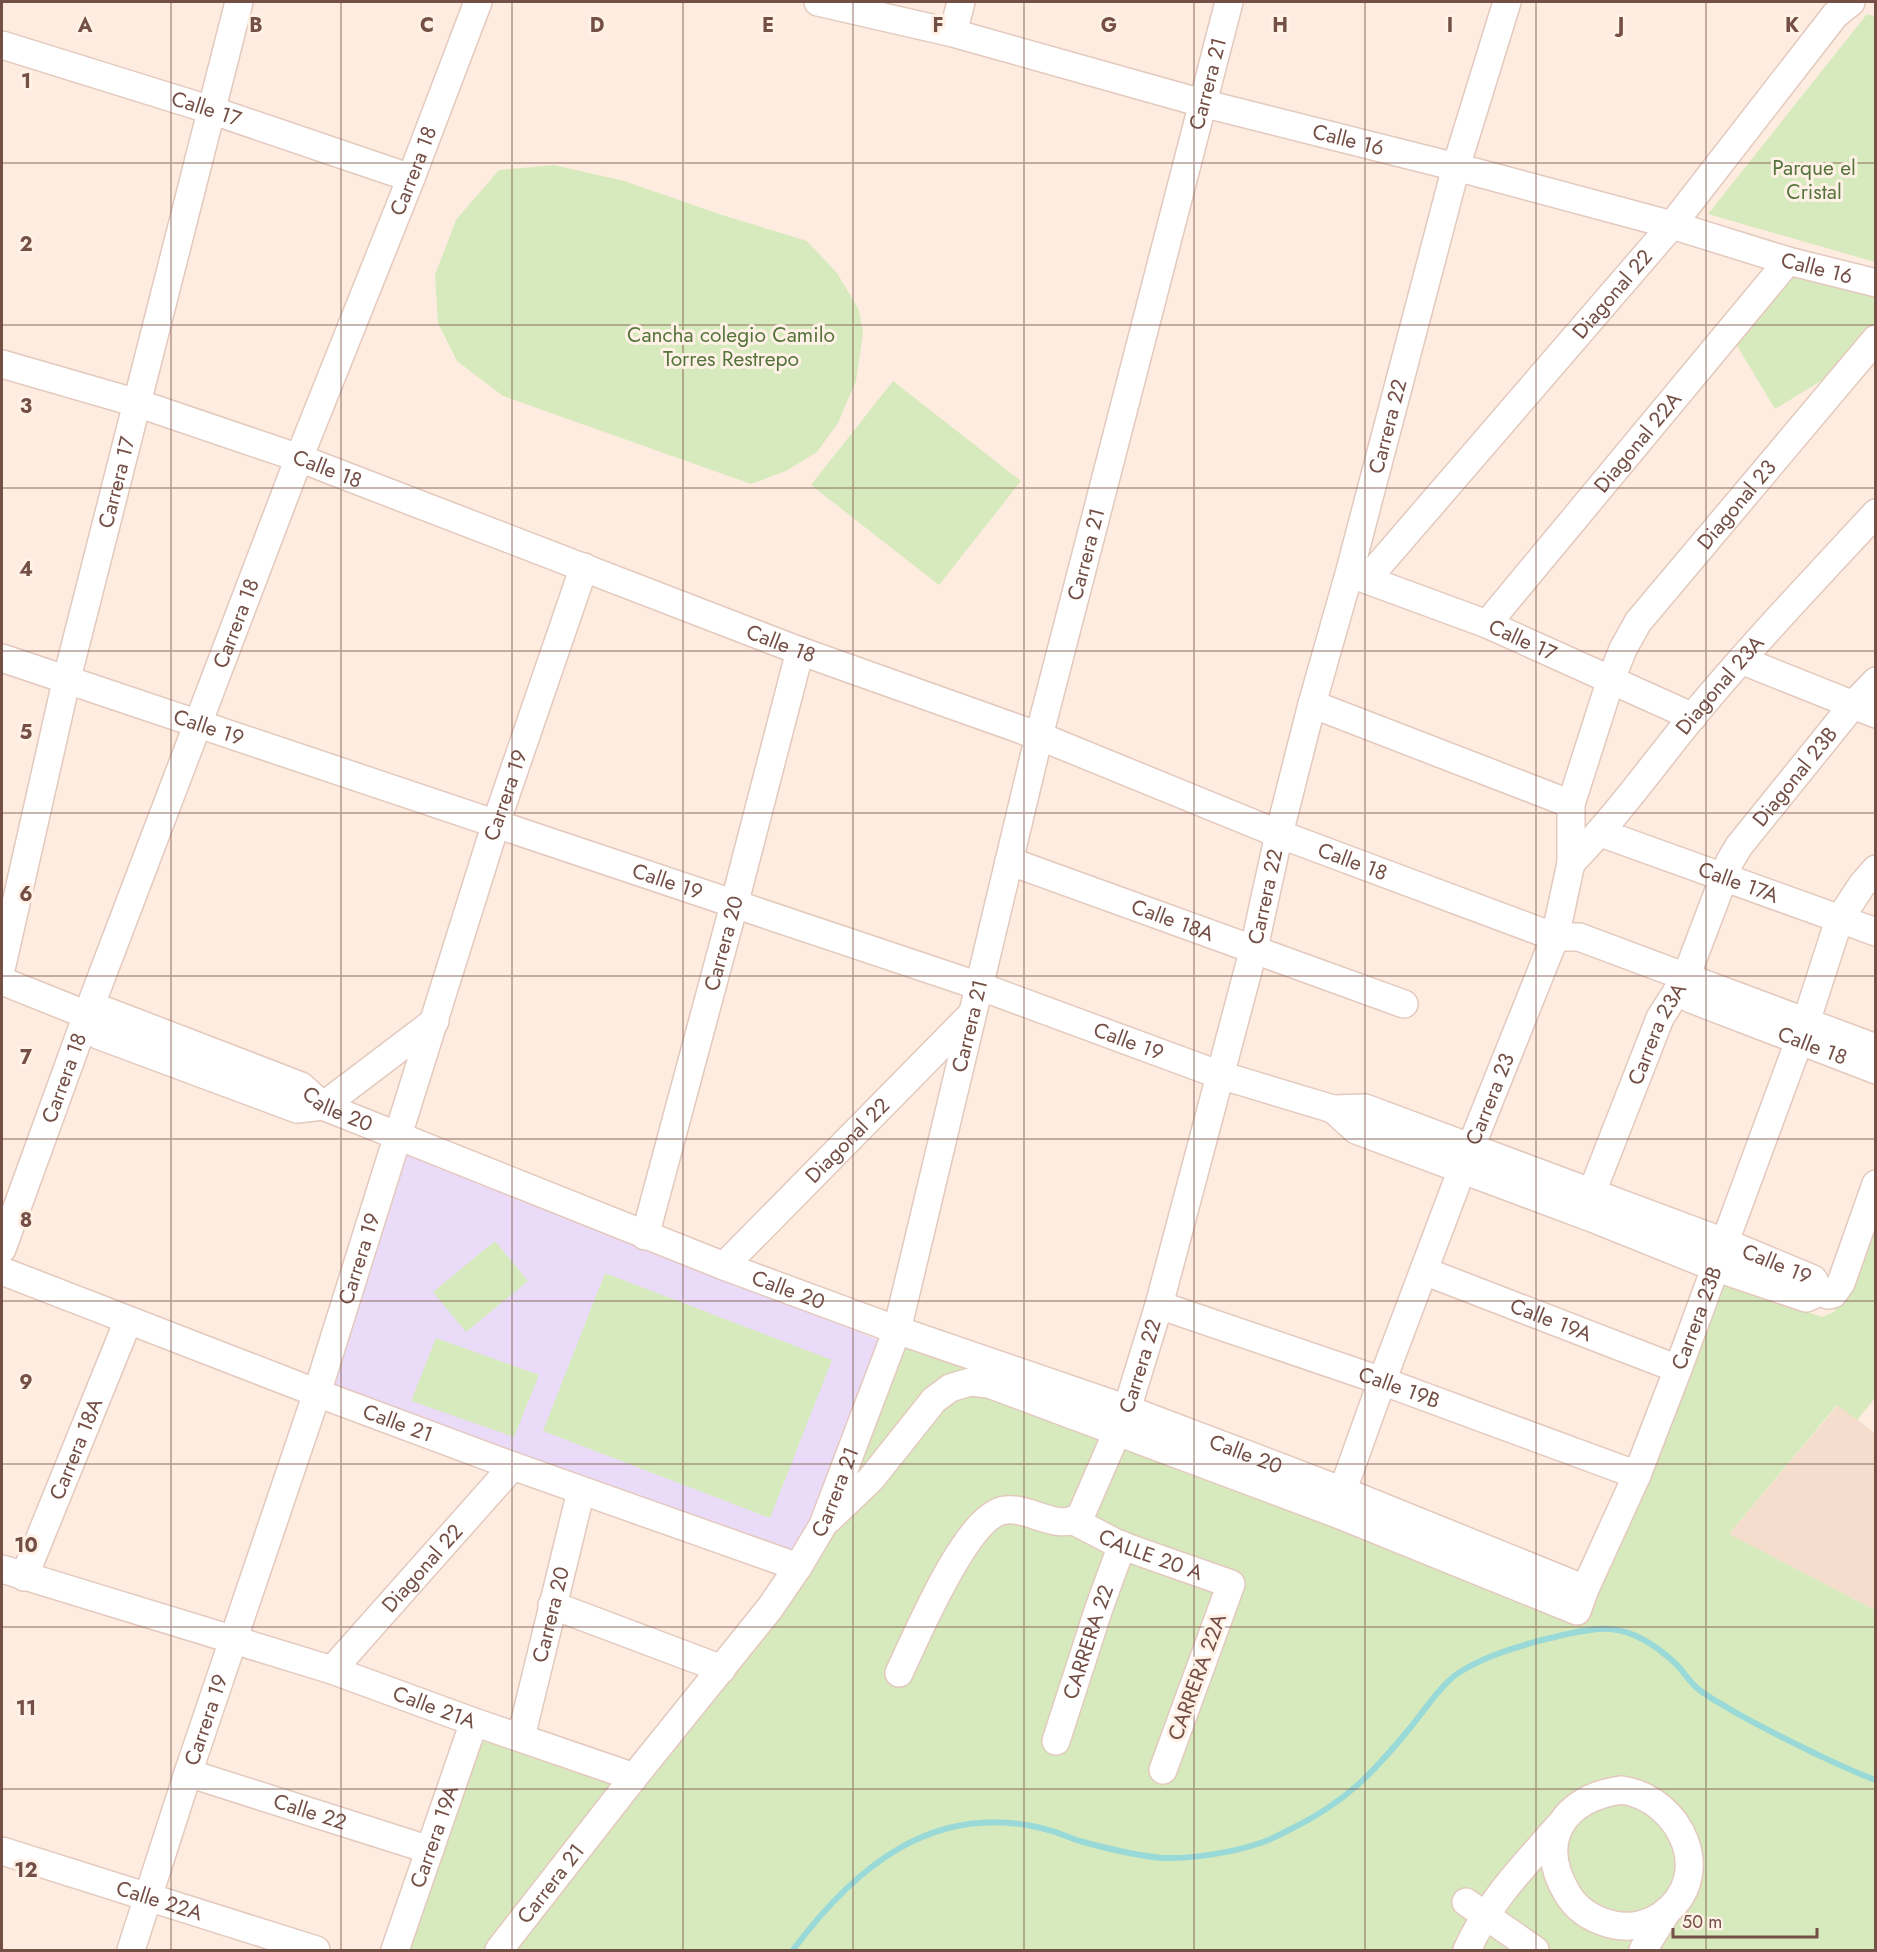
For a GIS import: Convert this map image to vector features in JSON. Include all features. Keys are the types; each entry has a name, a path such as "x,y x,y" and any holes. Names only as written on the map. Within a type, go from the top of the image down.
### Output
{"street":[{"name":"Carrera 17","path":"2,965 66,682 239,2"},
{"name":"Carrera 18","path":"2,1249 87,1015 299,458 411,178 477,2"},
{"name":"Calle 16","path":"818,2 953,33 1202,103 1456,167 1672,225 1788,261 1875,283"},
{"path":"953,33 962,2"},
{"name":"Carrera 21","path":"499,1950 770,1608 798,1567 823,1525 897,1330 1038,736 1229,2"},
{"name":"Carrera 22","path":"1074,1521 1081,1515 1122,1420 1159,1305 1254,948 1279,834 1312,704 1358,576 1456,167 1507,2"},
{"name":"Diagonal 22","path":"1358,576 1672,225 1835,15 1851,2"},
{"name":"Calle 17","path":"2,45 211,110 411,178"},
{"name":"Diagonal 22A","path":"1487,624 1788,261"},
{"name":"Diagonal 23","path":"1611,679 1623,649 1638,622 1875,339"},
{"name":"Calle 18","path":"2,364 137,403 299,458 800,651 1038,736 1279,834 1555,937 1573,953 1682,985 1803,1031 1875,1048"},
{"name":"Diagonal 23A","path":"1571,863 1600,833 1741,660 1875,513"},
{"name":"Carrera 19","path":"131,1950 188,1773 317,1394 496,823 584,567"},
{"name":"Calle 17","path":"1358,576 1487,624 1693,717"},
{"name":"Carrera 20","path":"645,1236 800,651"},
{"name":"Calle 19","path":"2,658 66,682 496,823 979,986 1220,1075 1333,1109 1365,1108 1466,1159 1714,1267 1806,1298 1820,1292 1813,1279 1724,1242 1592,1192 1466,1159"},
{"path":"1741,660 1864,710"},
{"name":"Carrera 23","path":"1339,1502 1466,1159 1555,937 1571,863 1570,804 1611,679"},
{"name":"Diagonal 23B","path":"1724,876 1739,846 1864,710 1875,681"},
{"path":"1312,704 1570,804"},
{"name":"Calle 17A","path":"1600,833 1875,932"},
{"name":"Calle 18A","path":"1009,861 1404,1004"},
{"name":"Carrera 23B","path":"1581,1600 1637,1475 1678,1369 1803,1031 1839,920 1875,869"},
{"name":"Carrera 23A","path":"1592,1192 1660,1018 1682,985 1724,876"},
{"name":"Calle 20","path":"2,981 87,1015 106,1011 301,1086 323,1106 645,1236 897,1330 1122,1420 1339,1502 1581,1600"},
{"name":"Diagonal 22","path":"724,1266 970,1015"},
{"path":"323,1106 435,1021"},
{"name":"Calle 18","path":"1803,1031 1875,1070"},
{"path":"1820,1292 1833,1294 1841,1283 1875,1185"},
{"name":"Calle 19A","path":"1424,1270 1678,1369"},
{"name":"Calle 21","path":"2,1271 317,1394 581,1491 798,1567"},
{"name":"Calle 19B","path":"1159,1305 1382,1381 1637,1475"},
{"name":"Carrera 18A","path":"13,1573 128,1321"},
{"path":"823,1525 871,1479 934,1400 950,1388 970,1383 989,1384 1122,1420"},
{"name":"Diagonal 22","path":"332,1670 513,1466"},
{"name":"Carrera 20","path":"521,1737 581,1491"},
{"path":"899,1672 952,1565 969,1539 993,1513 1019,1510 1066,1524 1074,1521"},
{"name":"CALLE 20 A","path":"1074,1521 1122,1545 1231,1584"},
{"name":"CARRERA 22","path":"1056,1741 1122,1545"},
{"path":"13,1573 234,1640"},
{"name":"CARRERA 22A","path":"1164,1770 1231,1584"},
{"path":"552,1605 722,1669"},
{"name":"Calle 21A","path":"234,1640 332,1670 634,1777"},
{"name":"Carrera 19A","path":"395,1950 474,1722"},
{"name":"Calle 22","path":"188,1773 430,1850"},
{"path":"1467,1950 1475,1909 1503,1889 1564,1819 1584,1802 1594,1796 1622,1790 1636,1792 1658,1805 1676,1823 1682,1834 1688,1860 1689,1873 1685,1887 1643,1950"},
{"path":"1564,1819 1555,1841 1554,1861 1560,1881 1576,1906 1585,1913 1607,1923 1628,1927 1647,1923 1669,1910"},
{"name":"Calle 22A","path":"2,1851 149,1896 282,1945 316,1950"},
{"path":"1475,1909 1535,1950"}],"shaded area":[{"path":"407,1155 599,1230 721,1274 885,1343 797,1558 330,1387"},
{"path":"1838,1405 1875,1433 1875,1610 1729,1534"}],"green space":[{"name":"Parque el Cristal","path":"1867,14 1876,16 1875,262 1708,214"},
{"name":"Cancha colegio Camilo Torres Restrepo","path":"554,165 624,181 807,241 837,273 859,310 863,333 856,381 838,423 817,452 786,471 751,484 503,396 457,361 438,323 435,275 456,220 499,170"},
{"path":"1790,268 1875,290 1875,331 1847,365 1775,409 1733,339"},
{"path":"893,381 1021,481 939,585 811,485"},
{"path":"1875,1203 1875,1398 1857,1420 1837,1405 1729,1534 1875,1610 1875,1950 400,1950 474,1738 631,1789 728,1675 904,1345 955,1361 1587,1600 1720,1281 1822,1317 1834,1312"},
{"path":"495,1241 528,1281 466,1332 433,1292"},
{"path":"605,1273 832,1360 770,1518 543,1431"},
{"path":"436,1338 539,1375 514,1437 411,1401"}],"waterway":[{"path":"793,1950 842,1893 870,1869 899,1848 931,1834 965,1825 1002,1822 1041,1828 1113,1850 1164,1858 1214,1854 1267,1841 1310,1819 1357,1786 1396,1744 1440,1690 1460,1672 1479,1661 1510,1649 1585,1631 1610,1629 1637,1636 1669,1658 1694,1685 1713,1699 1790,1741 1876,1780"}]}
